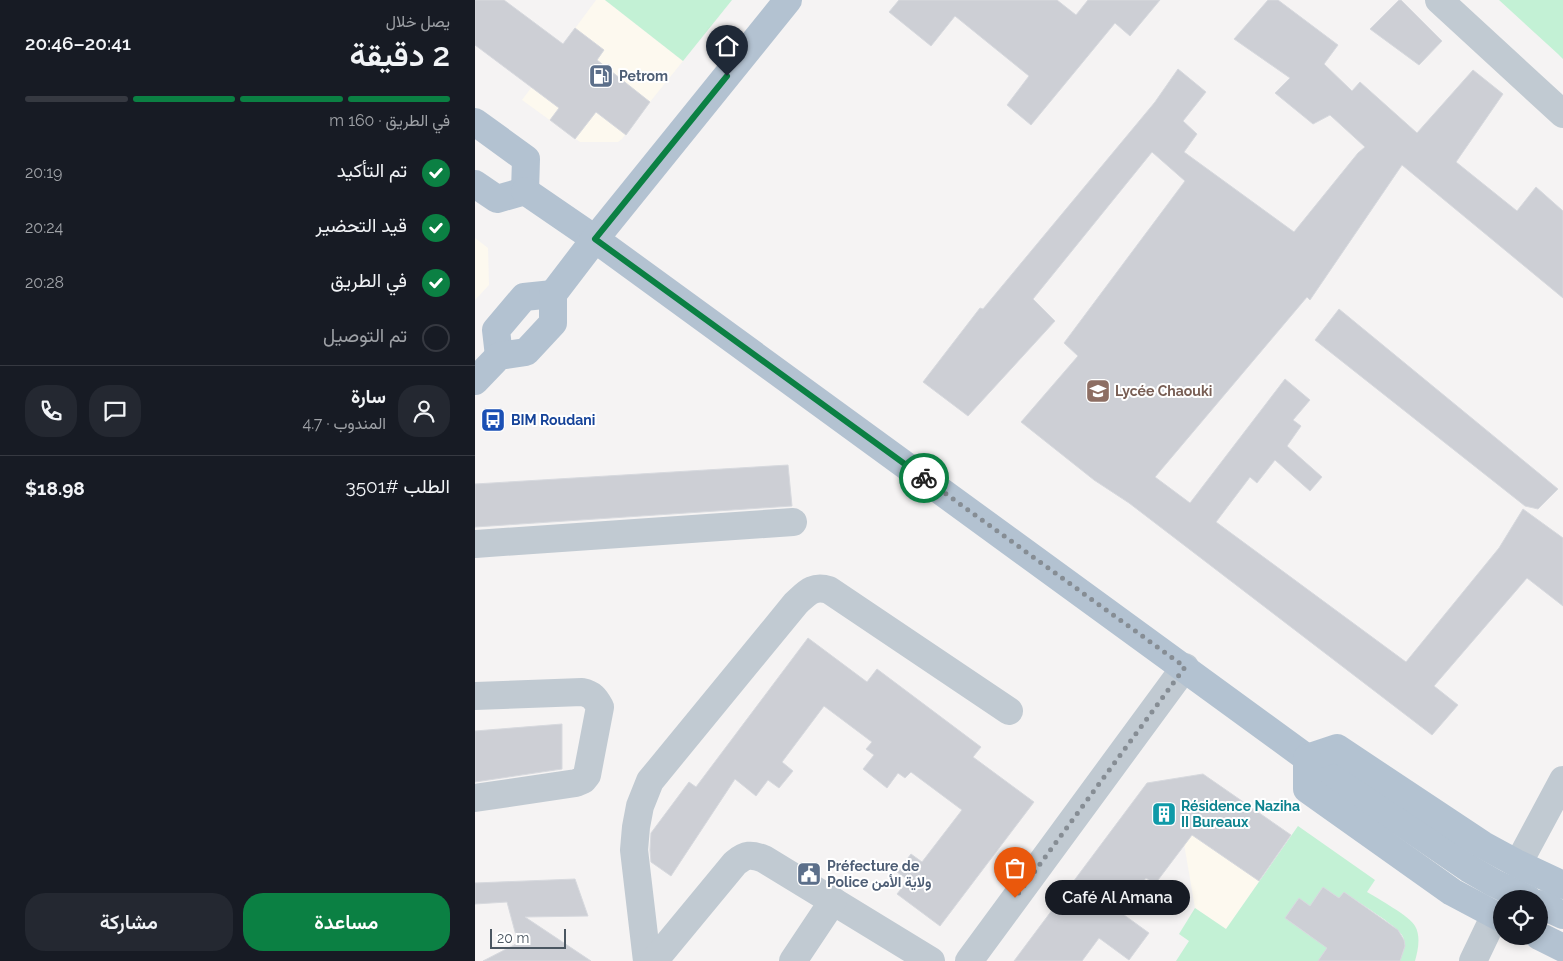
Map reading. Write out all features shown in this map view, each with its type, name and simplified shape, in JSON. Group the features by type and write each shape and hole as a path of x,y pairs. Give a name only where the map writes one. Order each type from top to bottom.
{"main road":[{"path":"475,381 499,356 526,352 553,323 553,294 595,239 788,0"},
{"path":"475,122 526,159 525,191"},
{"path":"475,184 497,199 525,191"},
{"path":"525,191 595,239 1185,667 1307,758 1468,868 1510,890"},
{"path":"499,356 496,330 524,297 553,294"},
{"path":"1307,758 1337,748 1483,845 1563,885"},
{"path":"1307,758 1307,789 1452,892 1493,913"},
{"path":"1548,908 1563,915"},
{"path":"1548,940 1563,948"}],"street":[{"path":"1439,0 1563,114"},
{"path":"475,544 793,522"},
{"path":"647,961 635,850 635,827 650,781 796,603 808,592 821,588 829,590 1009,711"},
{"path":"969,961 1185,667"},
{"path":"475,696 582,692 590,693 600,707 587,775 583,780 576,783 475,798"},
{"path":"1518,864 1563,780"},
{"path":"654,961 735,863 743,856 753,855 764,859 931,961"},
{"path":"793,961 833,902"},
{"path":"1473,961 1493,925"}],"shaded area":[{"path":"596,0 605,0 683,61 618,142 580,142 522,100"},
{"path":"475,238 488,248 489,285 475,300"},
{"path":"1203,774 1291,835 1226,929 1195,908 1173,779"}],"green space":[{"path":"605,0 732,0 683,61"},
{"path":"1499,0 1563,0 1563,59 1558,54"},
{"path":"1298,826 1375,880 1367,892 1412,922 1417,930 1418,939 1415,961 1398,961 1405,945 1402,935 1392,925 1344,892 1339,898 1323,887 1310,906 1299,898 1285,918 1310,936 1340,929 1318,961 1176,961 1189,941 1179,934 1195,908 1226,929"}],"building":[{"path":"475,0 504,0 563,44 575,28 604,50 597,60 650,102 626,135 596,112 575,139 550,120 559,108 475,45"},
{"path":"899,0 1057,0 1076,15 1088,0 1160,0 1130,36 1115,23 1031,125 1007,105 1029,76 955,16 931,46 889,12"},
{"path":"1268,0 1278,0 1338,45 1324,64 1352,91 1360,82 1417,133 1473,70 1503,94 1456,162 1517,211 1536,187 1563,211 1563,298 1402,165 1310,300 1307,297 1155,477 1190,503 1285,379 1310,400 1293,420 1301,426 1287,446 1322,477 1310,491 1275,460 1257,483 1250,477 1216,522 1406,662 1499,548 1523,509 1563,538 1563,606 1527,578 1434,686 1458,705 1432,735 1129,503 1094,480 1021,422 1078,356 1064,343 1185,181 1152,152 1033,299 1055,321 968,416 923,382 980,308 983,309 1155,102 1178,69 1206,92 1183,121 1197,134 1184,152 1294,232 1358,153 1365,147 1330,115 1313,124 1275,93 1290,78 1234,39"},
{"path":"1399,0 1442,41 1419,65 1370,29"},
{"path":"1339,309 1558,489 1538,509 1525,506 1315,340"},
{"path":"788,465 792,506 475,527 475,484"},
{"path":"808,638 867,682 877,669 981,747 973,757 1034,802 940,926 897,894 908,880 897,872 911,854 922,862 962,810 911,772 905,778 898,773 887,788 863,769 874,755 866,749 872,742 824,706 782,762 793,771 779,788 768,780 756,796 735,779 671,876 651,862 651,833 689,782 696,787"},
{"path":"562,724 562,769 475,782 475,731"},
{"path":"1203,774 1291,835 1259,881 1192,835 1155,884 1146,878 1120,912 1149,933 1129,960 1099,938 1082,961 1014,961 1147,783"},
{"path":"575,879 588,916 525,917 591,961 483,961 518,943 507,902 475,904 475,883"},
{"path":"1323,887 1339,898 1344,892 1398,930 1405,946 1400,961 1318,961 1327,948 1285,918 1299,898 1310,906"}],"way so far":[{"path":"924,478 1185,667 1015,898"}],"place":[{"name":"Petrom","path":"601,76"},
{"name":"Lycée Chaouki","path":"1098,391"},
{"name":"BIM Roudani","path":"493,420"},
{"name":"Résidence Naziha II Bureaux","path":"1164,814"},
{"name":"Préfecture de Police ولاية الأمن","path":"809,874"},
{"name":"Café Al Amana","path":"1015,898"}],"route":[{"path":"727,76 595,239 924,478"}]}
